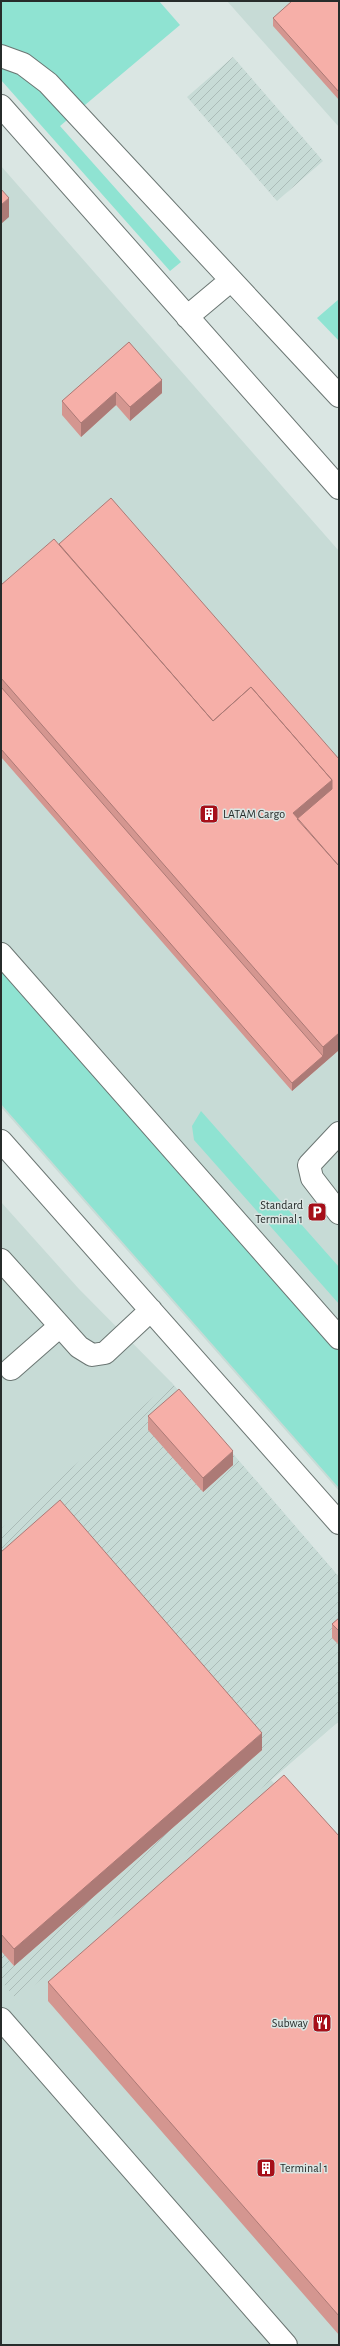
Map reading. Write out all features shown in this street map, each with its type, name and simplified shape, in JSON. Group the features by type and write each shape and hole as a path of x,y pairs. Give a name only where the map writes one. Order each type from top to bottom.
{"street":[{"path":"1,56 23,64 48,83 230,281 339,396"},
{"path":"1,106 339,488"},
{"path":"187,316 230,281"},
{"path":"1,954 339,1338"},
{"path":"339,1133 309,1165 312,1178 339,1213"},
{"path":"1,1141 339,1523"},
{"path":"1,1260 79,1347 92,1356 105,1353 151,1310"},
{"path":"11,1369 60,1326"},
{"path":"1,2019 286,2345"}],"shaded area":[{"path":"227,1 339,1 339,127"},
{"path":"233,57 323,161 277,201 187,97"},
{"path":"1,166 339,551 339,1491 1,1107"},
{"path":"1,1202 79,1289 171,1382 339,1577 339,1721 271,1780 339,1854 339,2345 1,2345"},
{"path":"171,1382 339,1577 339,1721 17,2000 1,1981 1,1529"}],"green space":[{"path":"1,1 159,1 180,25 60,126 181,262 170,271 1,80"},
{"path":"339,299 339,341 317,318"},
{"path":"1,962 339,1350 339,1488 1,1104"},
{"path":"201,1111 339,1267 339,1304 194,1140 192,1126"}],"building":[{"path":"292,1 339,1 339,92 273,18"},
{"path":"1,189 9,198 1,205"},
{"path":"129,342 162,380 130,407 116,392 81,423 62,401"},
{"path":"111,498 339,759 339,866 297,819 332,789 332,780 251,687 213,721 59,544"},
{"name":"LATAM Cargo","path":"54,539 213,721 251,687 332,780 293,813 339,866 339,1033 323,1047 1,678 1,585"},
{"path":"1,687 323,1056 292,1083 1,749"},
{"path":"179,1389 233,1451 203,1478 148,1416"},
{"path":"60,1500 262,1733 14,1949 1,1934 1,1552"},
{"path":"339,1618 339,1631 332,1624"},
{"name":"Terminal 1","path":"284,1775 339,1836 339,2316 48,1982"}],"place":[{"name":"LATAM Cargo","path":"209,814"},
{"name":"Standard Terminal 1","path":"317,1212"},
{"name":"Subway","path":"322,2023"},
{"name":"Terminal 1","path":"266,2168"}]}
